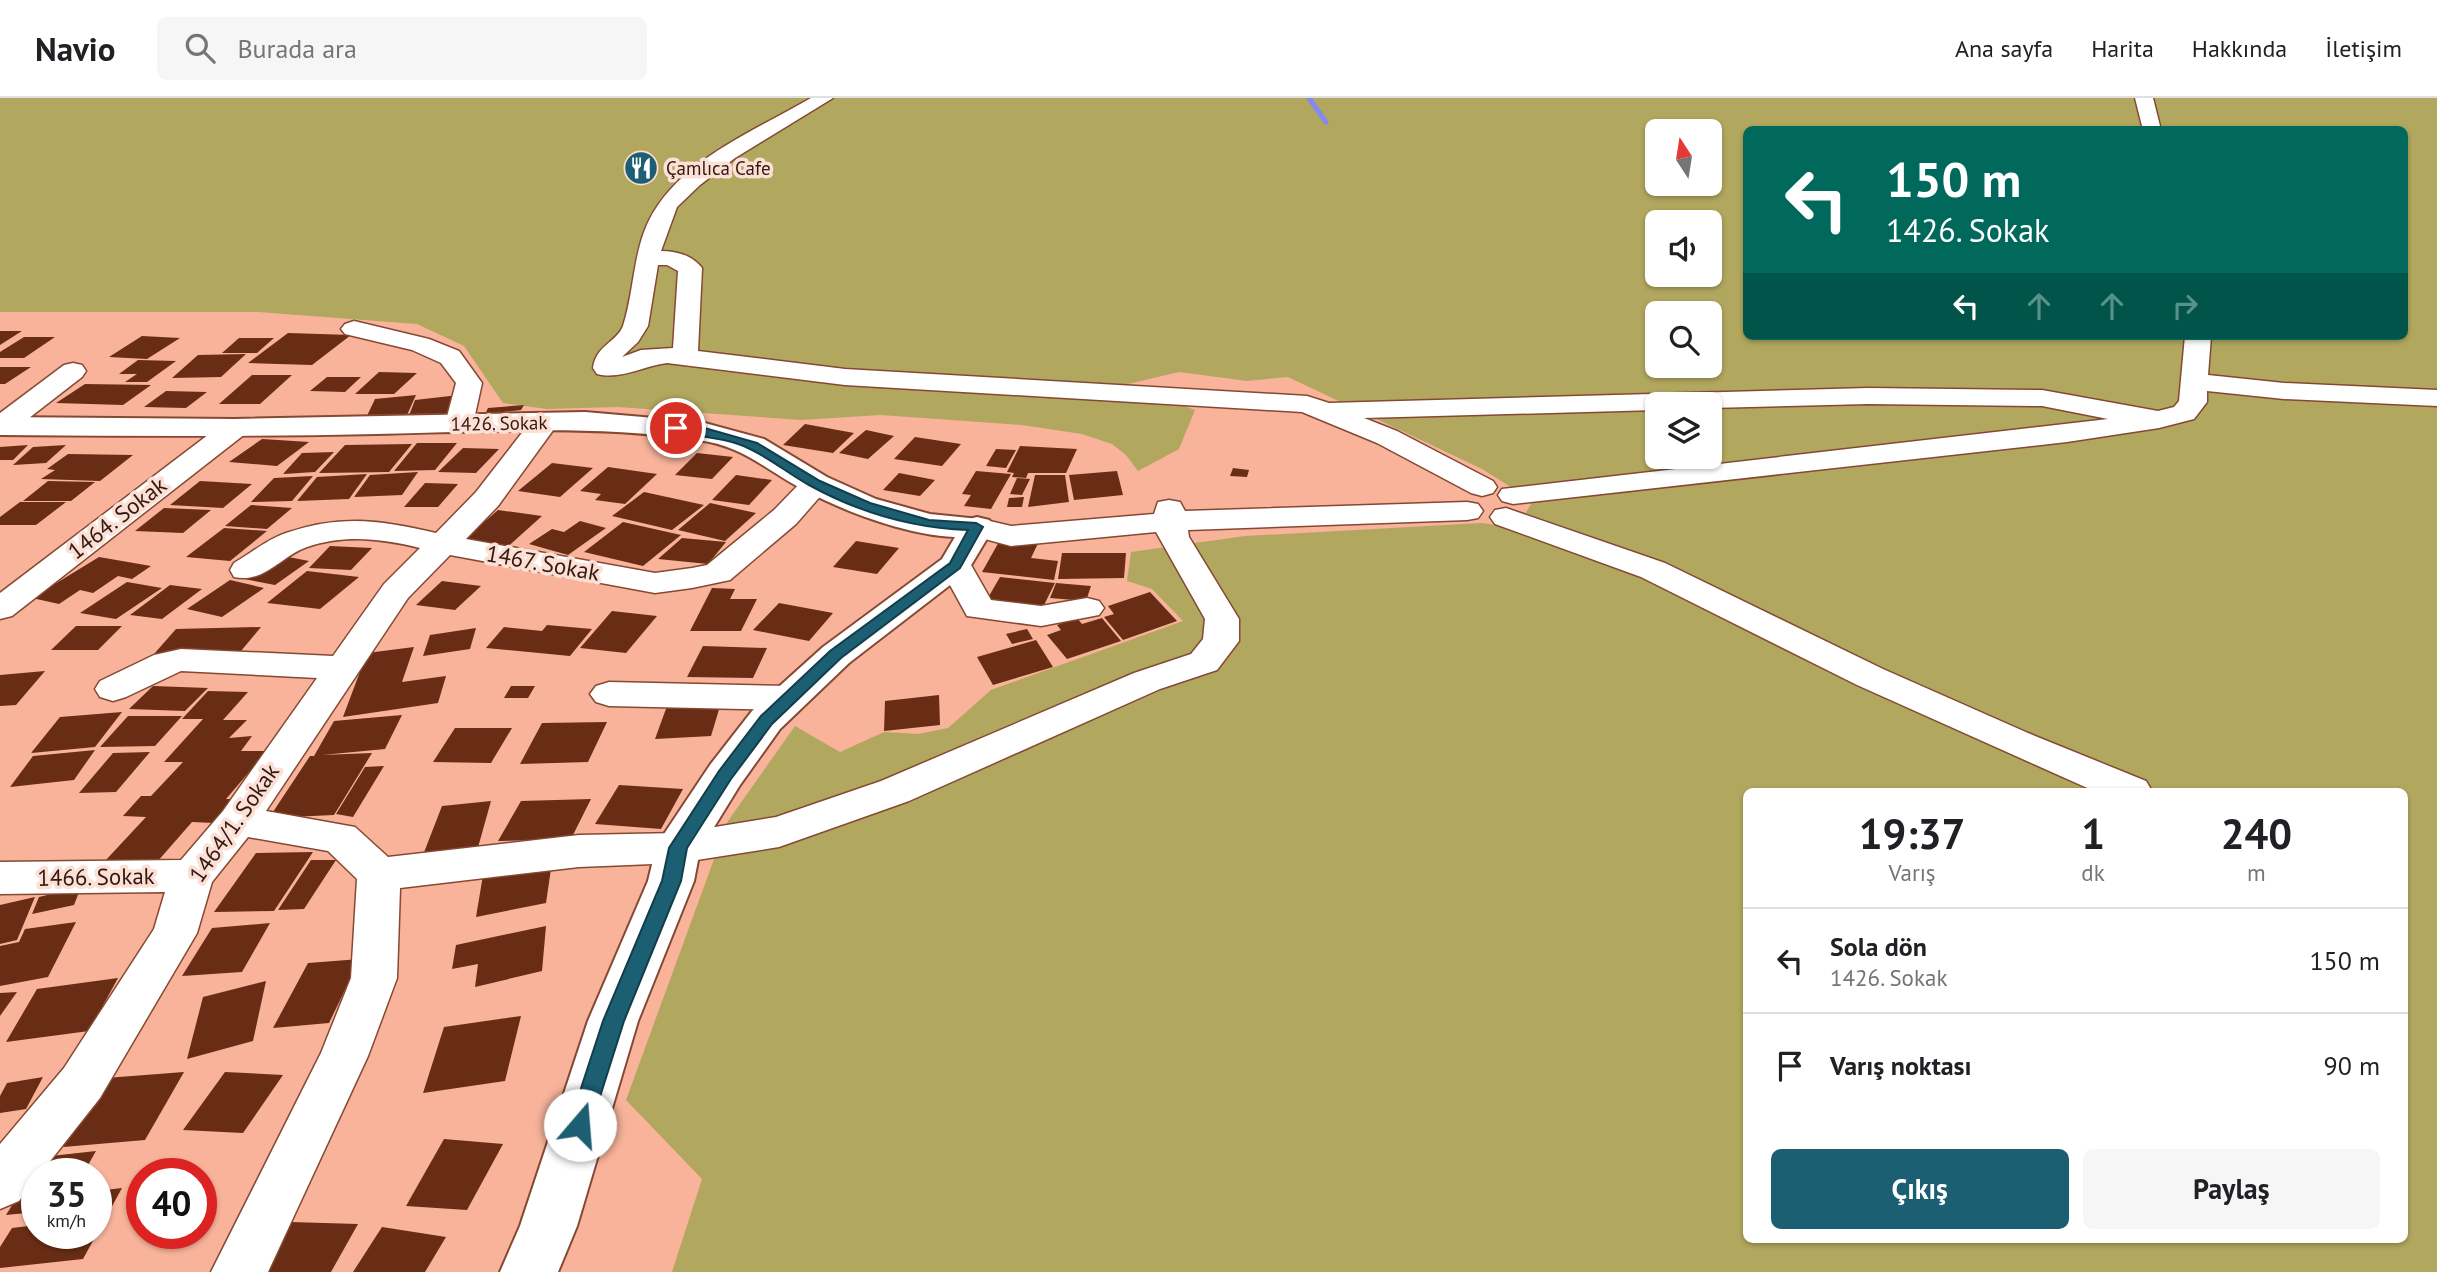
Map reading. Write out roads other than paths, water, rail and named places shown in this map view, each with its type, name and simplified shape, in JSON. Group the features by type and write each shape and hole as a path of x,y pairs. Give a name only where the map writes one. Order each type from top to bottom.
{"main road":[{"name":"1426. Sokak","path":"0,426 234,428 601,421 701,431 753,446 816,484 865,506 928,524 976,527"},
{"path":"529,1272 548,1226 613,1021 671,881 678,848 725,775 766,720 876,622 955,565 976,527"}],"street":[{"path":"824,98 711,166 674,197 656,229 647,258 635,330 614,348 606,360 606,368 621,367 641,358 667,355 845,377 1307,404 1387,437 1470,498 1483,517 1509,506 2159,420 2184,413 2193,402 2198,340"},
{"path":"2144,98 2151,126"},
{"path":"647,258 672,258 690,268 685,358"},
{"path":"354,329 420,344 450,357 469,383 459,424"},
{"path":"0,426 73,372"},
{"path":"2193,381 2267,392 2437,398"},
{"path":"1327,411 1894,396 2042,398 2159,420"},
{"name":"1464/1. Sokak","path":"0,1184 82,1083 175,933 192,876 238,821 396,591 487,499 545,422"},
{"name":"1464. Sokak","path":"0,609 234,428"},
{"name":"1467. Sokak","path":"246,570 295,540 353,528 389,531 443,544 655,583 692,579 718,573 785,517 816,484"},
{"path":"976,527 1011,536 1170,515 1470,498"},
{"path":"1509,506 1653,570 1870,677 2125,788"},
{"path":"238,821 340,838 379,874 579,851 678,848 779,832 834,814 895,792 1147,681 1204,662 1222,641 1222,619 1173,537 1170,515"},
{"path":"955,565 979,609 1041,616 1087,608"},
{"path":"113,689 167,663 181,660 341,668"},
{"path":"610,694 790,698"},
{"path":"239,1272 344,1056 374,978 379,874"},
{"name":"1466. Sokak","path":"0,878 192,876"}],"waterway":[{"path":"1309,98 1326,122"}],"place":[{"name":"Çamlıca Cafe","path":"641,168"}]}
